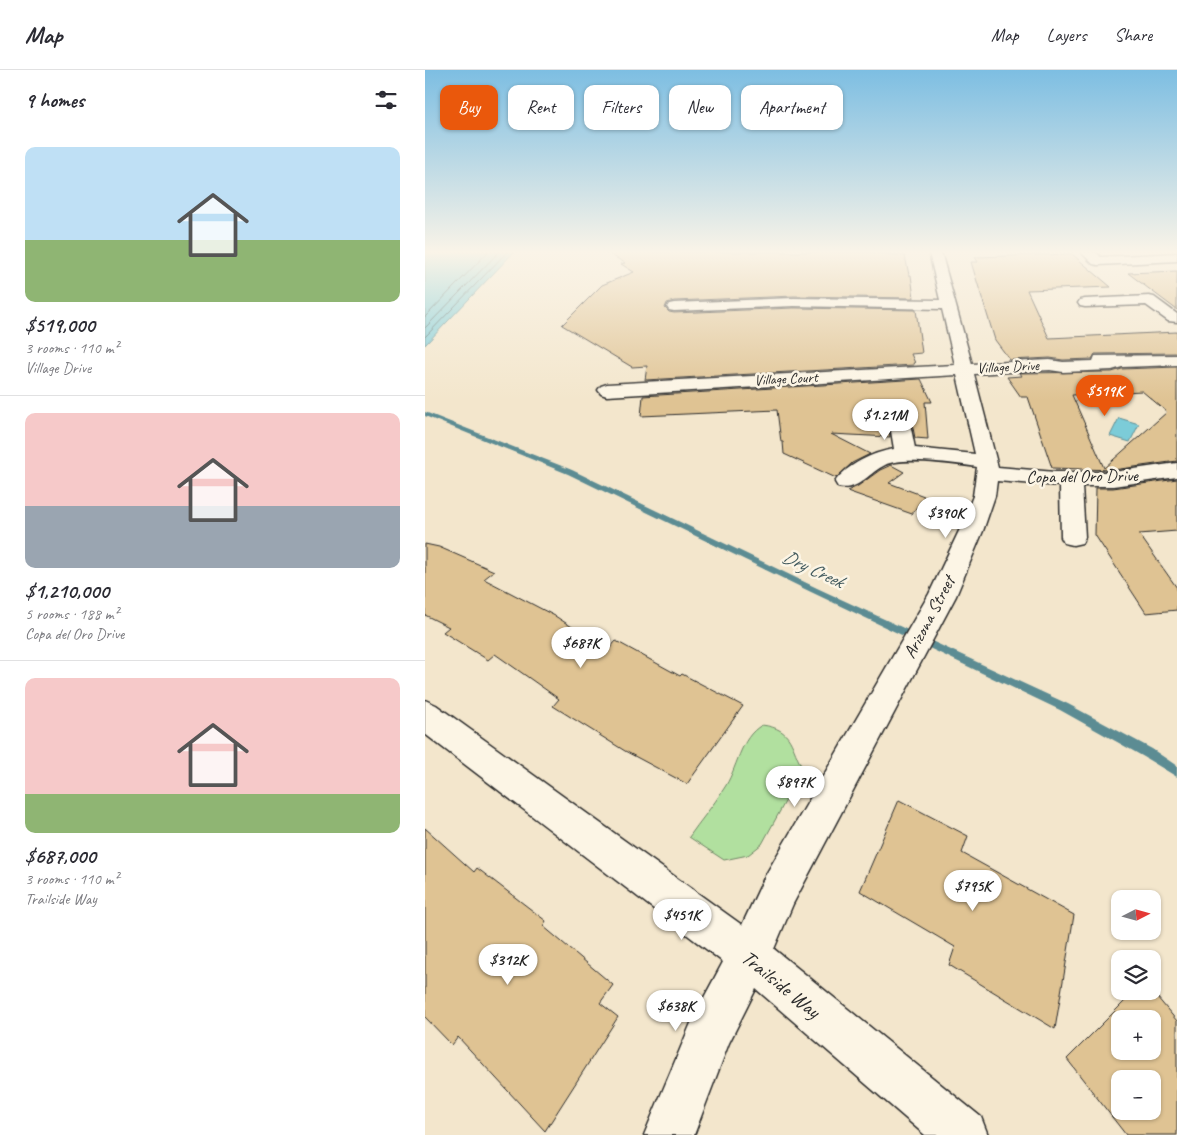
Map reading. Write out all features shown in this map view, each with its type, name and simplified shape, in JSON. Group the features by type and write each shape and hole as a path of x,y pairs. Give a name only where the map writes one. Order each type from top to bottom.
{"street":[{"path":"673,307 794,302 949,305"},
{"name":"Arizona Street","path":"669,1135 710,1032 750,956 779,890 941,596 971,531 984,496 987,468 948,302"},
{"path":"1085,302 1095,302"},
{"path":"1151,302 1175,318"},
{"path":"1154,318 1175,318"},
{"name":"Village Drive","path":"965,369 1050,365 1063,368 1112,365 1120,362 1177,360"},
{"name":"Village Court","path":"607,390 965,369"},
{"path":"899,419 906,456"},
{"name":"Copa del Oro Drive","path":"846,482 882,458 906,456 955,456 987,468 1071,478 1113,479 1177,470"},
{"path":"1071,478 1073,537"},
{"name":"Trailside Way","path":"425,715 750,956 963,1135"}],"green space":[{"path":"762,725 780,730 786,735 803,769 762,844 748,855 724,860 689,837 728,782 748,738"}],"water":[{"path":"425,302 466,302 425,345"},
{"path":"1119,418 1139,424 1130,442 1110,436"}],"building":[{"path":"585,302 672,302 667,303 665,308 669,312 674,313 794,308 916,310 922,353 911,354 914,365 645,380 647,366 632,367 562,325"},
{"path":"983,302 1032,302 1049,338 1177,332 1177,353 1095,354 1092,359 1063,360 1050,358 1010,360 995,340"},
{"path":"1166,302 1177,302 1177,310"},
{"path":"1177,367 1177,461 1113,470 1052,468 1028,397 1021,397 1007,377 1022,376 1020,373 1112,372 1122,369","holes":["1142,391 1167,412 1104,468 1072,395"]},
{"path":"921,379 932,402 925,402 928,439 915,438 911,418 907,413 900,411 891,413 887,418 890,437 831,434 870,454 852,463 836,478 784,454 777,410 641,416 643,396"},
{"path":"891,465 904,472 889,483 924,496 912,514 847,491"},
{"path":"1177,479 1177,531 1139,534 1177,588 1177,610 1146,613 1095,535 1096,488 1113,488"},
{"path":"425,544 439,547 494,571 484,579 555,616 608,650 616,641 680,676 682,674 743,706 687,784 625,751 553,706 559,699 495,654 488,660 443,632 449,627 425,615"},
{"path":"899,800 968,836 962,853 1074,915 1055,1029 949,965 955,947 860,891"},
{"path":"425,828 474,872 477,868 546,921 543,926 613,985 600,1003 618,1017 545,1131 458,1037 452,1045 425,1017"},
{"path":"1126,1000 1160,1000 1177,1021 1177,1135 1126,1135 1114,1120 1161,1120 1161,1070 1111,1070 1111,1116 1067,1059 1111,1015 1111,1060 1161,1060 1161,1010 1116,1010"}],"waterway":[{"name":"Dry Creek","path":"425,414 570,472 814,590 1064,707 1148,753 1177,772"}]}
